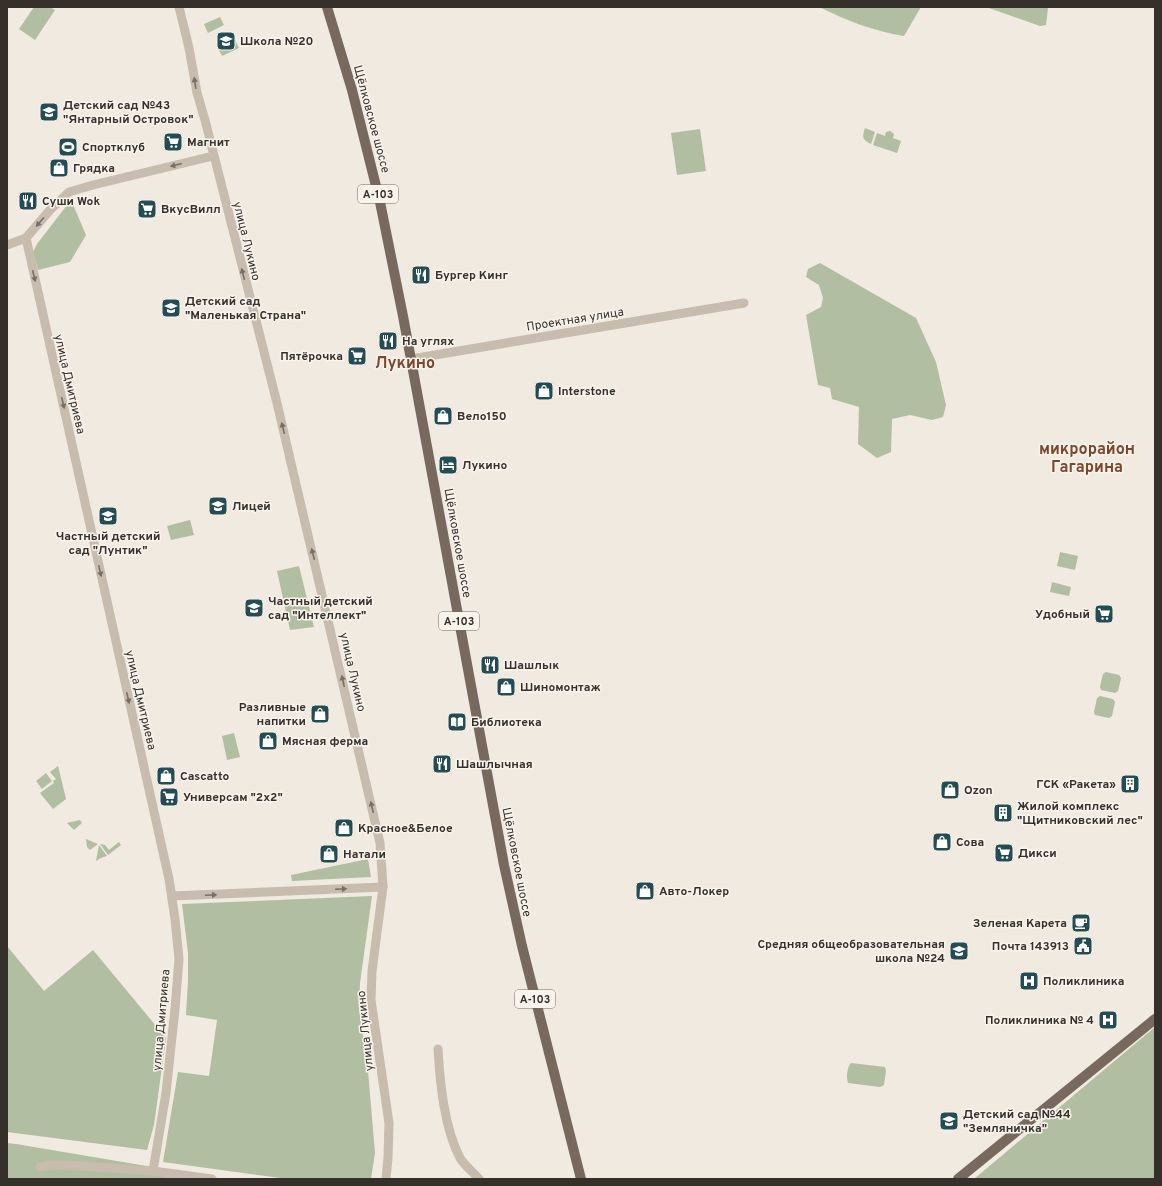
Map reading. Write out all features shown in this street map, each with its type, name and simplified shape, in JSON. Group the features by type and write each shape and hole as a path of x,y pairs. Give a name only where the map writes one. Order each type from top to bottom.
{"main road":[{"name":"Щёлковское шоссе","path":"327,7 352,90 374,179 411,359 504,865 522,946 581,1179"},
{"path":"958,1179 1155,1019"}],"street":[{"name":"улица Лукино","path":"179,7 189,48 197,93 277,402 382,855 383,887 373,965 371,1000 389,1123 386,1179"},
{"path":"7,245 26,238 50,210 70,192 213,156"},
{"name":"улица Дмитриева","path":"26,238 172,896 179,959 166,1093 153,1171"},
{"name":"Проектная улица","path":"411,359 744,304"},
{"path":"172,896 383,887"},
{"path":"438,1049 443,1098 450,1131 460,1159 479,1179"},
{"path":"40,1167 65,1165 153,1171 212,1179"}],"green space":[{"path":"34,7 50,7 55,10 35,40 19,29"},
{"path":"819,7 921,7 904,36 861,25"},
{"path":"986,7 1046,7 1048,8 1046,25 1040,26"},
{"path":"220,17 224,25 208,33 204,24"},
{"path":"235,40 239,48 222,56 218,48"},
{"path":"865,128 875,132 871,144 864,140 863,134"},
{"path":"700,129 706,171 677,175 671,133"},
{"path":"890,131 894,134 893,138 901,141 897,153 873,145 877,133 885,136 886,132"},
{"path":"71,200 86,235 70,262 38,270 33,252 37,244"},
{"path":"820,263 916,318 936,362 946,405 943,417 932,420 910,415 892,419 891,452 877,458 858,444 859,407 832,399 830,388 818,385 806,315 821,307 823,298 819,285 806,277 808,269"},
{"path":"190,520 194,535 171,540 167,526"},
{"path":"1060,552 1078,556 1075,570 1057,566"},
{"path":"299,566 314,627 290,630 277,571"},
{"path":"1052,582 1071,587 1069,596 1050,592"},
{"path":"1106,672 1119,675 1121,678 1118,691 1115,693 1101,690 1100,687 1103,674"},
{"path":"1100,696 1113,699 1115,702 1112,716 1109,718 1095,715 1094,712 1097,698"},
{"path":"234,733 240,757 227,760 222,736"},
{"path":"58,766 66,799 53,809 40,793 54,783 53,781 56,779 50,772"},
{"path":"46,773 52,781 42,789 36,781"},
{"path":"80,820 82,823 74,830 67,823"},
{"path":"86,839 98,844 90,850 87,847"},
{"path":"119,842 121,845 108,855 100,844 105,845 109,850"},
{"path":"99,845 107,856 96,861"},
{"path":"368,859 371,877 292,881 291,875"},
{"path":"372,896 360,983 359,1008 368,1071 375,1153 371,1179 288,1179 163,1162 178,1072 209,1076 217,1020 186,1015 188,953 182,904"},
{"path":"7,946 44,991 93,950 166,1038 154,1125 147,1150 7,1132"},
{"path":"1155,1027 1155,1179 974,1179"},
{"path":"851,1063 885,1067 886,1071 884,1085 880,1087 848,1083 847,1073"},
{"path":"7,1143 16,1144 224,1179 7,1179"}],"place":[{"name":"Школа №20","path":"226,41"},
{"name":"Детский сад №43 \"Янтарный Островок\"","path":"49,112"},
{"name":"Магнит","path":"173,142"},
{"name":"Спортклуб","path":"68,147"},
{"name":"Грядка","path":"59,168"},
{"name":"Суши Wok","path":"28,201"},
{"name":"ВкусВилл","path":"147,209"},
{"name":"Бургер Кинг","path":"421,275"},
{"name":"Детский сад \"Маленькая Страна\"","path":"171,308"},
{"name":"На углях","path":"388,341"},
{"name":"Пятёрочка","path":"357,356"},
{"name":"Interstone","path":"544,391"},
{"name":"Вело150","path":"443,416"},
{"name":"Лукино","path":"448,465"},
{"name":"Лицей","path":"218,506"},
{"name":"Частный детский сад \"Лунтик\"","path":"108,516"},
{"name":"Частный детский сад \"Интеллект\"","path":"254,608"},
{"name":"Удобный","path":"1104,614"},
{"name":"Шашлык","path":"490,665"},
{"name":"Шиномонтаж","path":"506,687"},
{"name":"Разливные напитки","path":"320,714"},
{"name":"Библиотека","path":"457,722"},
{"name":"Мясная ферма","path":"268,741"},
{"name":"Шашлычная","path":"442,764"},
{"name":"Cascatto","path":"166,776"},
{"name":"ГСК «Ракета»","path":"1130,784"},
{"name":"Ozon","path":"950,790"},
{"name":"Универсам \"2x2\"","path":"169,797"},
{"name":"Жилой комплекс \"Щитниковский лес\"","path":"1003,813"},
{"name":"Красное&Белое","path":"344,828"},
{"name":"Сова","path":"942,842"},
{"name":"Дикси","path":"1004,853"},
{"name":"Натали","path":"329,854"},
{"name":"Авто-Локер","path":"645,891"},
{"name":"Зеленая Карета","path":"1081,923"},
{"name":"Почта 143913","path":"1083,946"},
{"name":"Средняя общеобразовательная школа №24","path":"959,951"},
{"name":"Поликлиника","path":"1029,981"},
{"name":"Поликлиника № 4","path":"1108,1020"},
{"name":"Детский сад №44 \"Земляничка\"","path":"949,1121"}],"district":[{"name":"Лукино","path":"405,362"},
{"name":"микрорайон Гагарина","path":"1087,457"}]}
